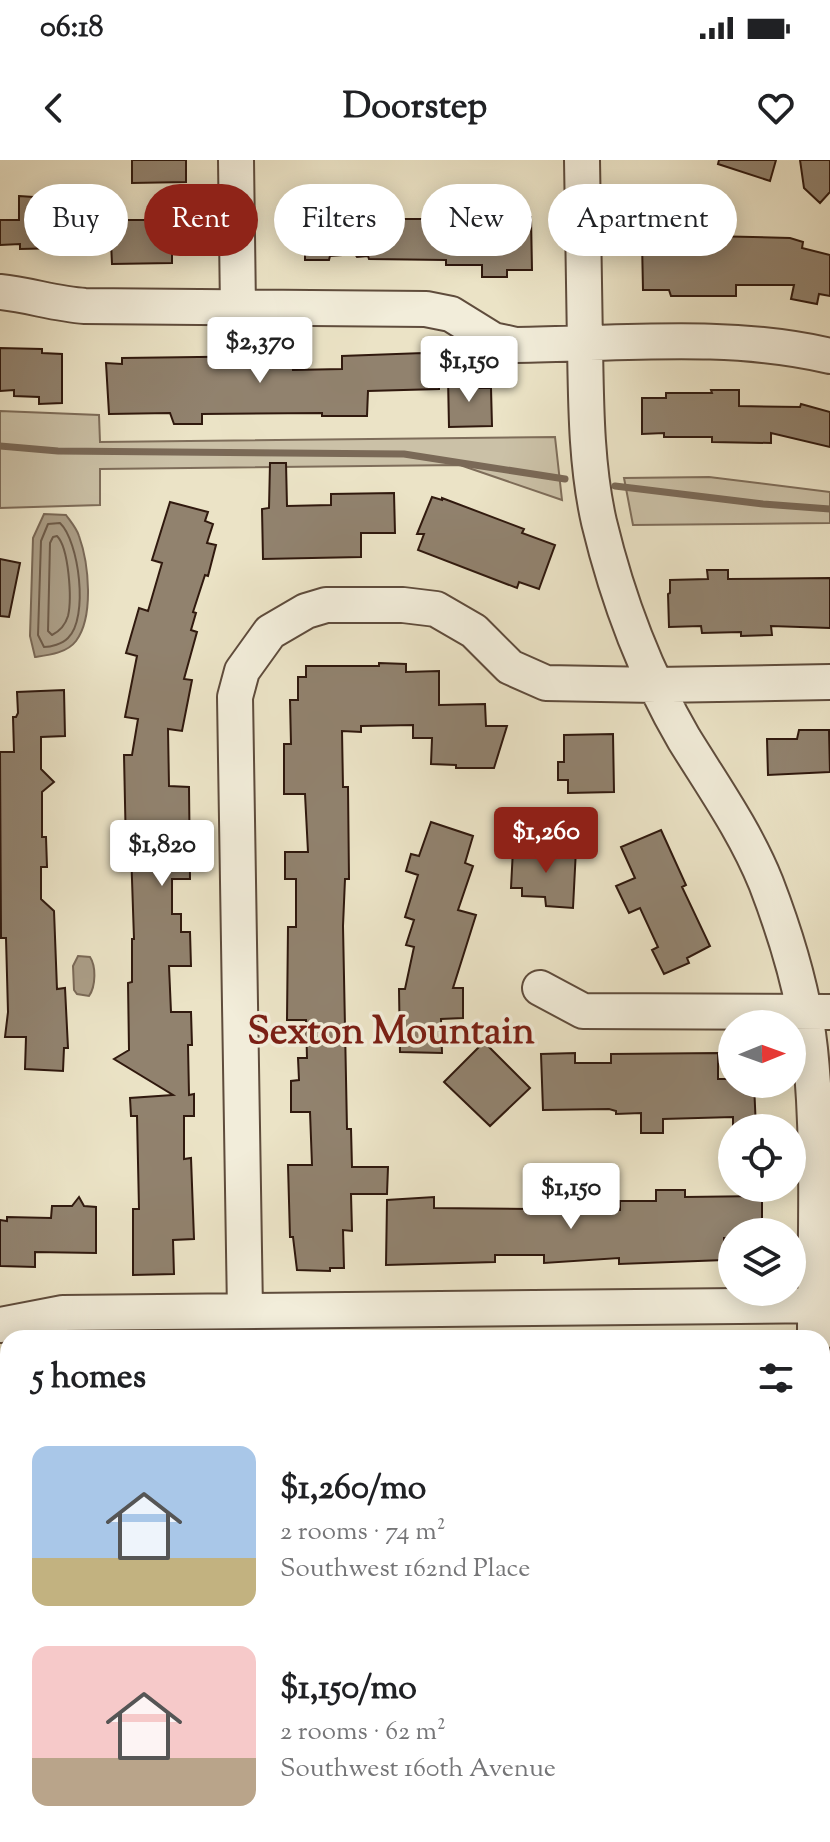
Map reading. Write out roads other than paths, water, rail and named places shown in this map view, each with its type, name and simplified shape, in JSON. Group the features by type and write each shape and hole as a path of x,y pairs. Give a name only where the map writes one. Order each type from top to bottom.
{"street":[{"path":"236,160 238,309"},
{"path":"0,1325 63,1313 245,1311 820,1316 810,1046 816,1012 765,881 732,815 683,737 656,685 630,625 598,519 589,444 582,160"},
{"path":"0,292 55,304 238,309 426,309 451,314 493,340 516,345 745,342 830,356"},
{"path":"245,1311 235,697 242,671 270,632 306,611 326,605 403,605 436,609 474,631 510,667 546,683 830,682"},
{"path":"540,988 583,1011 816,1012"}],"water":[{"path":"44,514 66,515 77,531 88,590 82,631 76,641 57,653 35,657 30,636 33,538"},
{"path":"78,956 90,957 93,965 94,982 89,996 77,994 74,990 73,966"}],"waterway":[{"path":"0,446 58,451 404,454 565,479"},
{"path":"615,486 830,509"}],"district":[{"name":"Sexton Mountain","path":"391,1030"}]}
